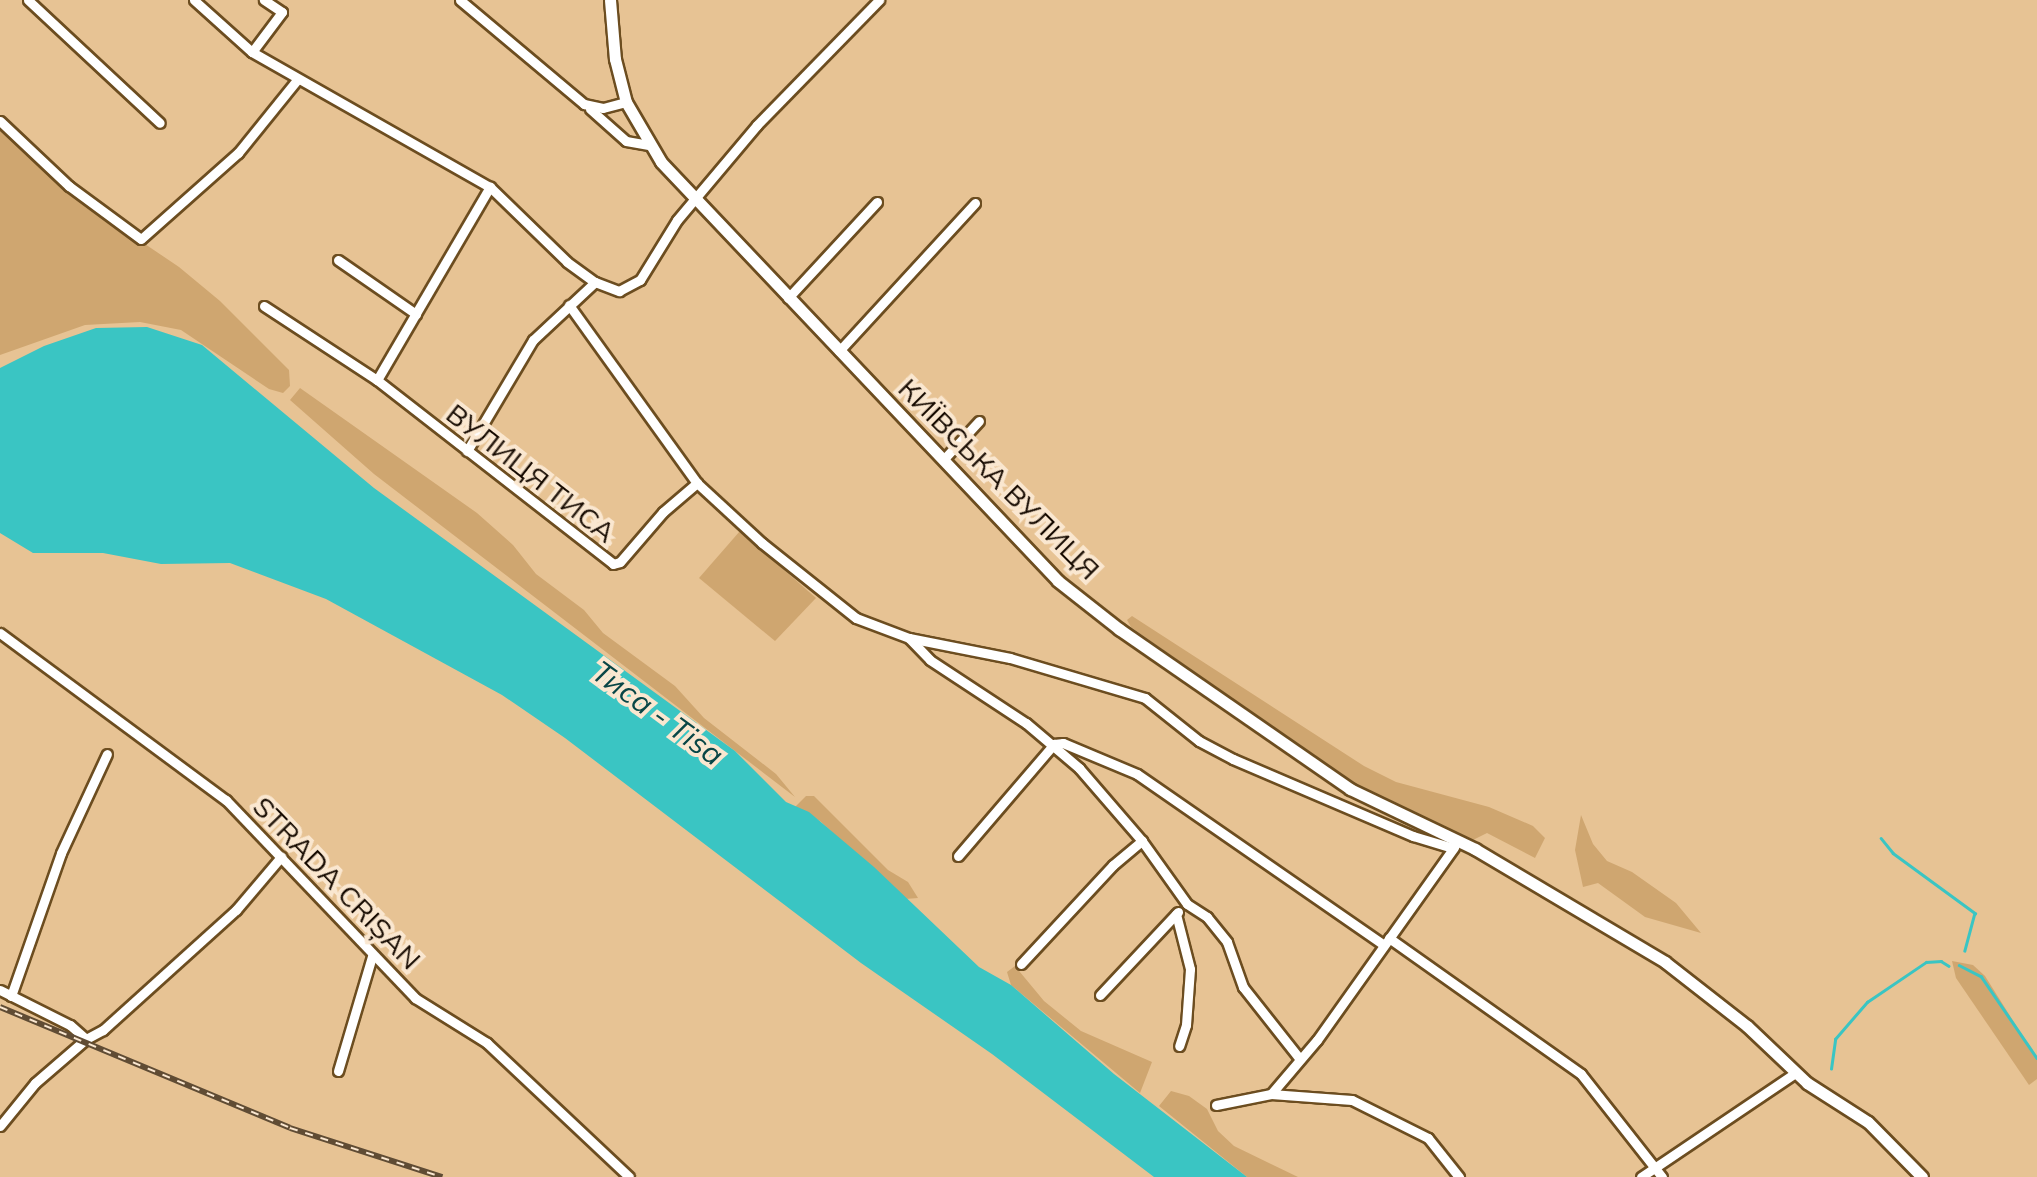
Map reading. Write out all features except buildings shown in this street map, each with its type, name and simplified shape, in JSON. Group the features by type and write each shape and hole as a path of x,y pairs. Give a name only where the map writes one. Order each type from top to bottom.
{"main road":[{"name":"КИЇВСЬКА ВУЛИЦЯ","path":"610,0 615,59 626,102 649,144 694,200 1058,581 1118,629 1350,789 1665,962 1747,1026 1795,1073 1868,1122 1922,1177"}],"street":[{"path":"28,0 160,124"},
{"path":"194,0 252,52 490,187 567,262 595,282 619,291 640,280 694,200 794,83 878,0"},
{"path":"252,52 282,12 264,0"},
{"path":"460,0 626,141 649,144"},
{"path":"0,121 69,186 141,239 238,153 297,80"},
{"path":"584,104 603,108 626,102"},
{"path":"377,380 490,187"},
{"path":"788,298 877,202"},
{"path":"839,351 975,203"},
{"path":"338,260 416,314"},
{"path":"467,450 533,340 595,282"},
{"path":"570,305 697,483 841,608 909,638 1010,658 1145,698 1199,741 1233,759 1413,836 1456,844 1317,1040 1270,1094"},
{"name":"ВУЛИЦЯ ТИСА","path":"264,306 377,380 613,564 620,562 663,512 697,483"},
{"path":"942,460 979,421"},
{"name":"STRADA CRIȘAN","path":"1,637 226,800 372,956 426,1006 487,1043 629,1177"},
{"path":"909,638 930,660 1054,744 1142,840 1187,904 1208,917 1226,942 1243,987 1299,1058"},
{"path":"958,856 1054,744 1063,743 1137,774 1581,1074 1662,1177"},
{"path":"10,996 61,853 107,754"},
{"path":"1021,964 1142,840"},
{"path":"0,1126 34,1083 86,1038 103,1030 236,910 281,858"},
{"path":"1100,996 1187,904"},
{"path":"1176,914 1190,969 1186,1025 1179,1046"},
{"path":"338,1071 372,956"},
{"path":"0,990 70,1025 86,1038"},
{"path":"1640,1177 1652,1165 1795,1073"},
{"path":"1216,1105 1270,1094 1352,1100 1428,1138 1458,1177"}],"shaded area":[{"path":"0,129 65,190 179,267 220,301 289,370 290,386 283,393 269,389 181,330 140,322 85,325 0,355"},
{"path":"300,388 477,513 513,545 536,574 584,610 603,633 675,686 704,718 776,774 795,797 374,474 290,400"},
{"path":"740,531 816,598 775,641 699,578"},
{"path":"1132,616 1364,766 1396,782 1489,807 1533,826 1545,838 1535,858 1487,833 1473,840 1343,778 1131,627 1127,620"},
{"path":"806,796 814,796 888,870 908,882 918,898 905,899 820,821 795,807"},
{"path":"1581,815 1593,844 1607,861 1632,872 1676,903 1701,933 1645,917 1598,883 1583,887 1575,850"},
{"path":"1952,961 1973,965 1985,976 2037,1059 2037,1079 2029,1085 1956,978"},
{"path":"1015,966 1044,1001 1081,1031 1152,1062 1140,1093 1011,985 1007,972"},
{"path":"1171,1091 1189,1096 1207,1109 1218,1131 1234,1146 1298,1177 1247,1177 1159,1106"}],"water":[{"name":"Тиса - Tisa","path":"147,327 202,345 374,488 735,751 786,802 809,812 874,867 979,967 1011,985 1114,1074 1247,1177 1154,1177 992,1054 861,963 565,738 502,695 326,599 230,563 161,564 103,553 33,553 0,533 0,368 44,346 96,328"}],"waterway":[{"path":"1881,838 1893,853 1975,913 1965,951"},
{"path":"1831,1069 1835,1039 1867,1002 1926,962 1941,961 1949,966"},
{"path":"1959,965 1981,976 2037,1058"}],"railway":[{"path":"0,1007 290,1128 442,1177"}]}
